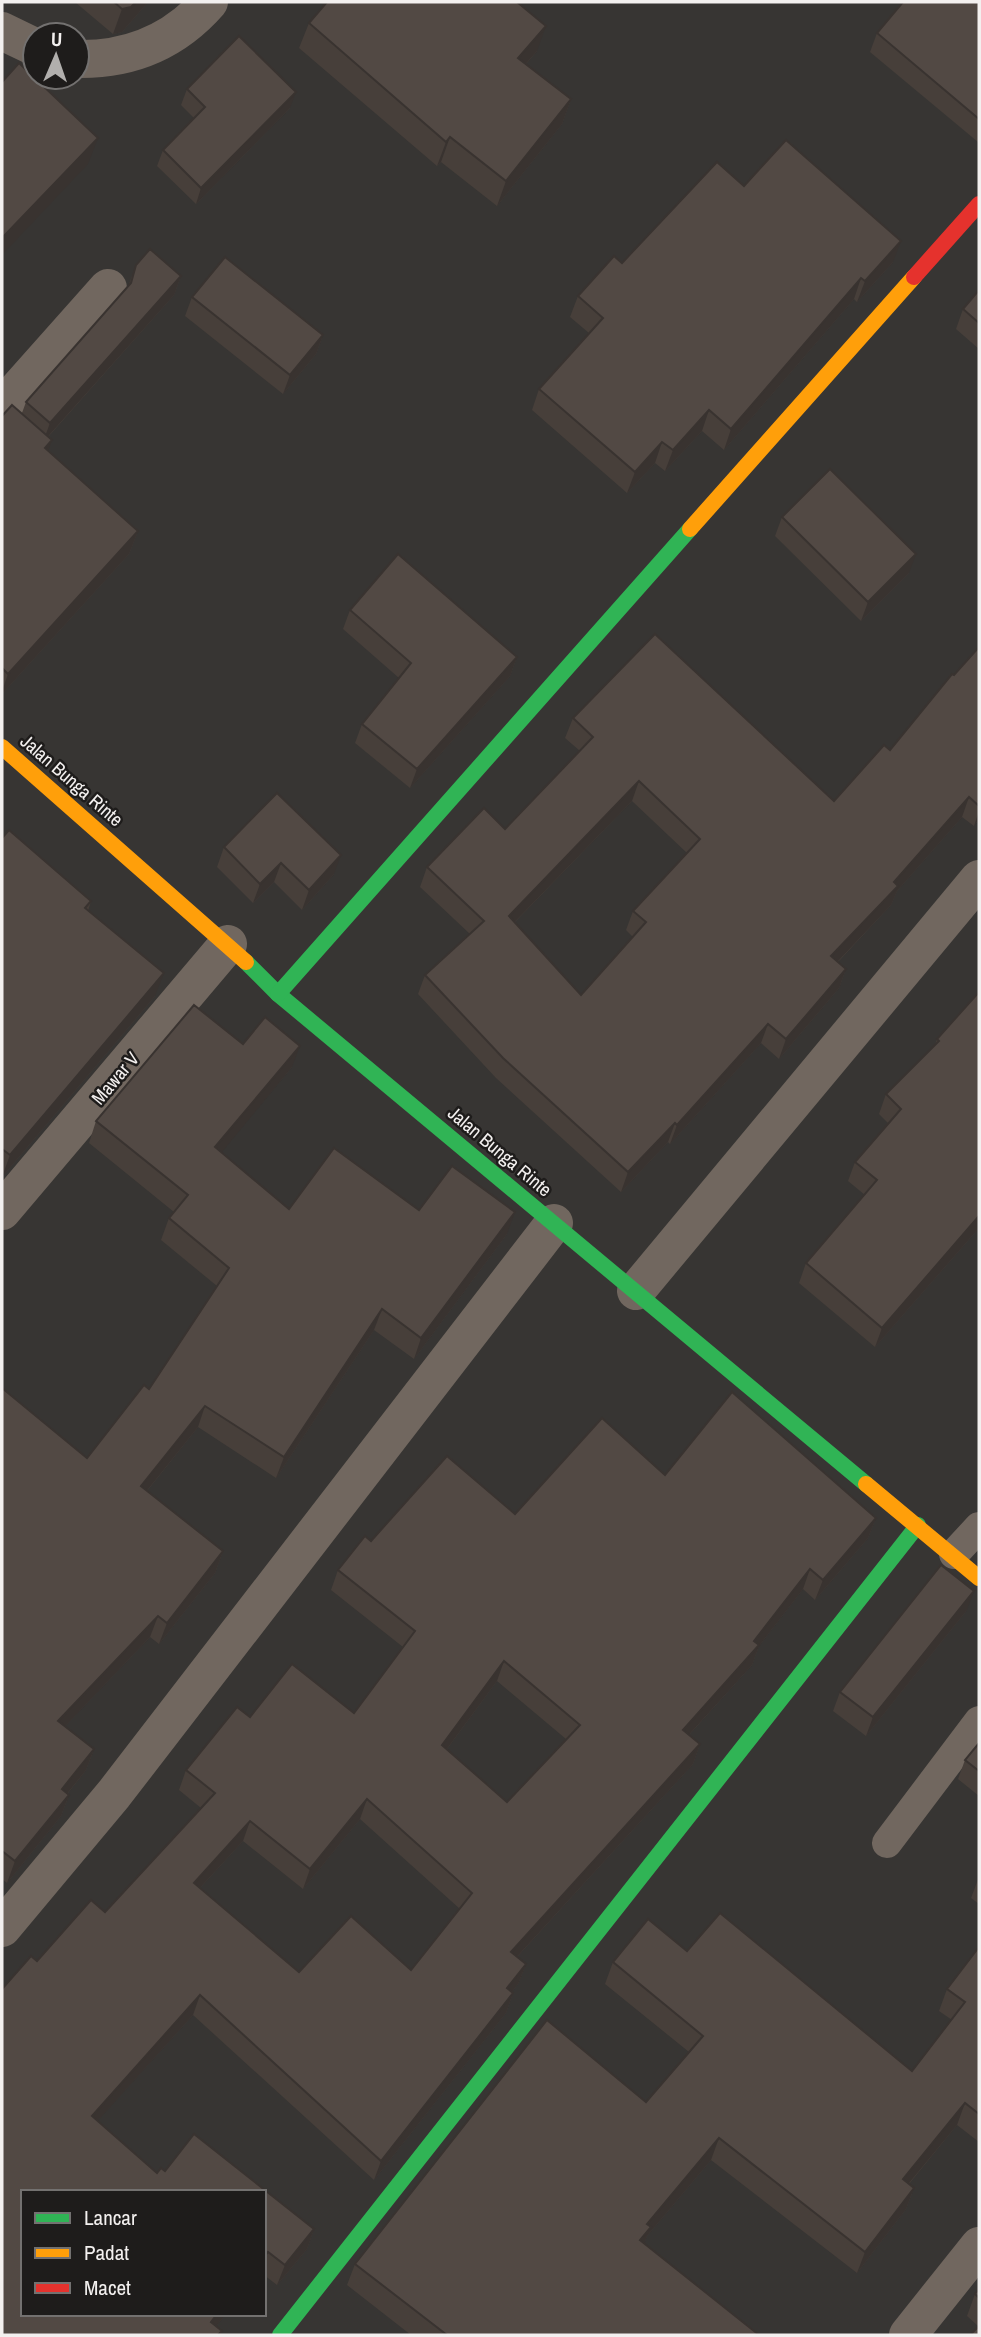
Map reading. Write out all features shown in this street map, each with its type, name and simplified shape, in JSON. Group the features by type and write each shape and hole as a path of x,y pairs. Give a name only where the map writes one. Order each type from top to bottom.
{"street":[{"path":"91,59 150,48 200,12 209,2"},
{"path":"2,32 21,41"},
{"path":"278,994 979,204"},
{"path":"2,407 108,288"},
{"name":"Jalan Bunga Rinte","path":"2,747 228,944 278,994 954,1554 979,1578"},
{"path":"636,1291 979,879"},
{"name":"Mawar V","path":"2,1211 228,944"},
{"path":"2,1928 122,1783 554,1223"},
{"path":"280,2335 918,1525"},
{"path":"908,2335 979,2246"}],"lane":[{"path":"954,1554 979,1527"},
{"path":"887,1843 979,1721"}],"building":[{"path":"114,2 136,2 131,7 122,9"},
{"path":"327,2 517,2 546,26 518,58 571,99 506,181 450,137 446,142 309,23"},
{"path":"903,2 979,2 979,119 877,33"},
{"path":"239,36 296,92 201,188 163,150 205,107 187,89"},
{"path":"19,63 21,91 48,91 98,138 2,238 2,82"},
{"path":"786,140 901,241 865,281 861,278 731,429 709,410 673,450 662,442 635,472 539,389 603,318 578,296 614,256 622,263 717,162 744,186"},
{"path":"150,249 181,276 50,423 26,402 131,283 136,265"},
{"path":"225,257 323,335 290,375 192,297"},
{"path":"979,290 979,323 963,309"},
{"path":"12,405 52,440 45,448 138,531 8,674 2,668 2,416"},
{"path":"830,469 916,554 868,602 782,517"},
{"path":"398,554 517,657 417,769 362,724 411,663 350,610"},
{"path":"655,634 834,801 884,745 890,750 952,674 954,675 979,647 979,806 969,797 894,882 898,886 831,956 846,969 786,1039 768,1024 677,1125 675,1123 628,1172 503,1058 425,975 484,921 427,867 484,808 505,829 593,737 573,718","holes":["639,781 700,839 633,911 646,922 581,995 509,916"]},
{"path":"277,793 341,855 309,890 281,863 260,884 224,847"},
{"path":"9,830 91,901 85,908 164,973 10,1155 2,1149 2,838"},
{"path":"979,992 979,1216 882,1328 806,1263 877,1180 855,1162 901,1109 886,1094 939,1041 937,1039"},
{"path":"194,1005 243,1044 265,1017 300,1046 215,1147 289,1209 334,1148 419,1210 452,1166 515,1212 421,1338 382,1309 284,1457 205,1406 141,1486 223,1551 167,1623 158,1616 58,1721 94,1749 62,1789 69,1795 15,1861 2,1851 2,1388 87,1458 144,1385 149,1389 229,1268 169,1218 188,1195 96,1121"},
{"path":"732,1392 876,1518 823,1580 810,1569 754,1641 759,1645 683,1730 700,1744 511,1952 526,1964 507,1988 513,1993 381,2161 200,1995 92,2116 157,2173 161,2168 165,2171 194,2134 265,2190 21,2190 21,2316 216,2316 211,2322 222,2331 218,2335 2,2335 2,1989 31,1956 37,1961 91,1900 105,1912 215,1793 186,1770 237,1707 250,1717 292,1664 354,1713 415,1631 338,1570 365,1536 371,1541 447,1456 515,1514 602,1418 665,1475","holes":["504,1661 580,1725 507,1802 442,1745","367,1799 472,1893 411,1970 351,1916 299,1972 194,1883 250,1821 310,1869"]},
{"path":"941,1565 974,1591 873,1717 840,1692"},
{"path":"979,1743 979,1771 965,1760"},
{"path":"720,1913 912,2071 965,2002 947,1989 979,1947 979,2114 965,2103 903,2179 914,2188 865,2252 719,2138 647,2224 651,2227 640,2240 759,2335 447,2335 355,2264 547,2020 646,2102 703,2036 613,1962 648,1919 687,1951"},
{"path":"266,2191 314,2229 285,2265 268,2252 266,2254"},
{"path":"979,2326 979,2335 970,2335"}],"traffic: fast":[{"path":"278,994 690,529"},
{"path":"246,962 278,994 866,1484"},
{"path":"280,2335 918,1525"}],"traffic: slow":[{"path":"690,529 914,277"},
{"path":"2,747 246,962"},
{"path":"866,1484 979,1578"}],"traffic: jam":[{"path":"914,277 979,204"}]}
